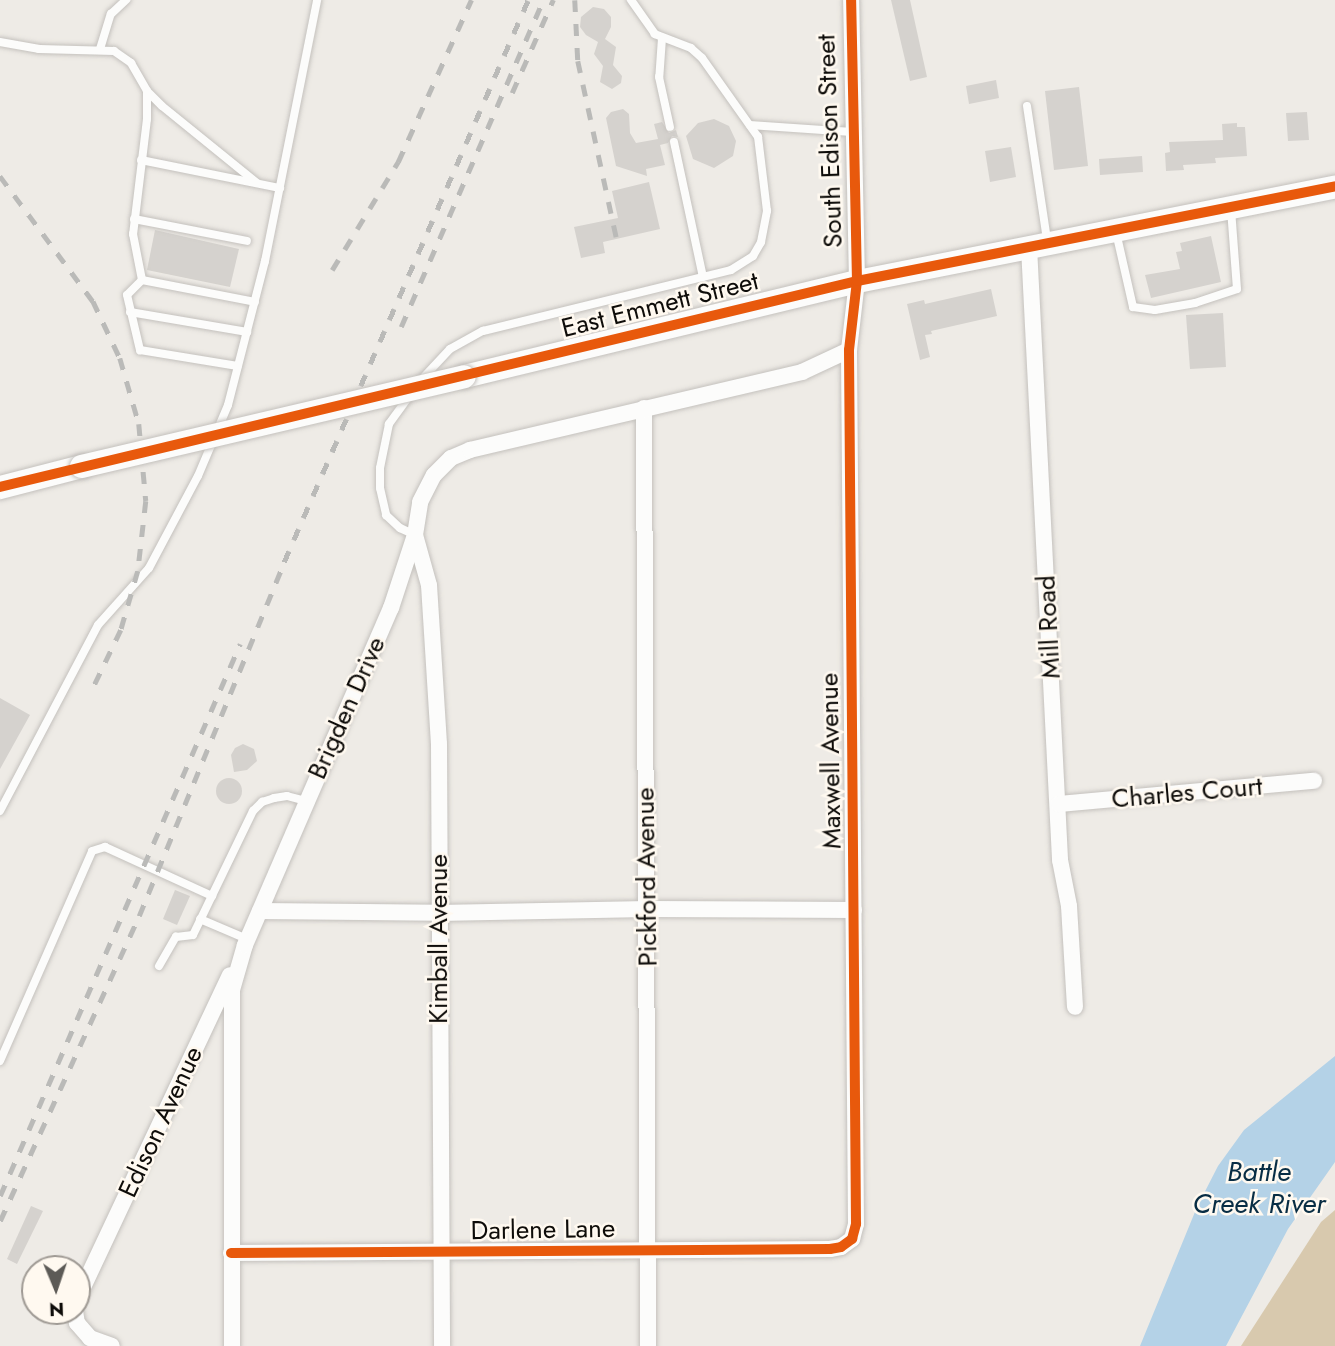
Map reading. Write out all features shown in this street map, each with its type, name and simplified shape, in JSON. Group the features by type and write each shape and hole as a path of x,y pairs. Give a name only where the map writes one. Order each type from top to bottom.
{"street":[{"name":"South Edison Street","path":"851,0 857,281"},
{"name":"East Emmett Street","path":"0,487 857,281 1335,186"},
{"name":"Mill Road","path":"1038,245 1060,860 1069,906 1075,1007"},
{"name":"Maxwell Avenue","path":"852,1239 856,1224 849,349 857,281"},
{"name":"Brigden Drive","path":"232,1346 232,990 246,942 391,608 415,535 420,502 434,475 451,458 505,440 802,372 849,349"},
{"name":"Pickford Avenue","path":"644,408 648,1346"},
{"name":"Kimball Avenue","path":"415,535 429,585 439,744 442,1346"},
{"name":"Charles Court","path":"1059,804 1314,781"},
{"path":"260,911 438,913 648,909 854,910"},
{"name":"Edison Avenue","path":"91,1270 246,942"},
{"name":"Darlene Lane","path":"231,1253 830,1249 852,1239"},
{"path":"79,1325 90,1338 112,1346"}],"lane":[{"path":"100,49 111,14 126,0"},
{"path":"0,811 98,625 142,578 198,476 228,405 280,188 317,0"},
{"path":"415,535 400,528 386,515 380,468 388,424 436,360 483,331 704,277 742,265 753,256 766,228 767,211 758,137 702,58 691,48 662,38 647,26 631,0"},
{"path":"662,38 659,77 670,127"},
{"path":"0,42 39,49 114,51 125,58 147,91 257,183"},
{"path":"142,280 133,234 147,91"},
{"path":"1027,106 1038,245"},
{"path":"750,125 852,132"},
{"path":"674,142 704,277"},
{"path":"141,160 280,188"},
{"path":"1116,229 1133,307 1155,310 1195,303 1237,289 1230,206"},
{"path":"134,219 247,240"},
{"path":"142,280 254,302"},
{"path":"142,280 127,295 140,350 238,366"},
{"path":"130,312 247,332"},
{"path":"159,966 176,937 193,935 253,811 262,802 274,798 287,796 306,801"},
{"path":"0,1060 92,851 105,847 212,896"},
{"path":"200,919 246,942"}],"shaded area":[{"path":"1335,1210 1335,1346 1241,1346 1321,1222"}],"water":[{"name":"Battle Creek River","path":"1335,1056 1335,1162 1288,1229 1226,1346 1140,1346 1197,1207 1218,1166 1244,1130"}],"building":[{"path":"891,0 910,0 927,77 910,81"},
{"path":"593,7 604,9 611,17 611,27 605,39 616,47 613,65 622,76 621,83 612,89 600,82 603,66 594,54 598,42 586,35 580,27 581,17"},
{"path":"996,80 999,98 969,104 966,86"},
{"path":"1079,87 1088,166 1054,170 1045,91"},
{"path":"623,109 629,114 630,133 636,143 658,139 654,124 662,122 669,133 676,130 678,137 672,136 668,143 660,145 665,165 646,169 647,176 616,166 606,118 611,112"},
{"path":"1307,112 1309,140 1288,141 1286,113"},
{"path":"714,119 729,126 736,141 733,156 714,168 693,159 686,136 698,123"},
{"path":"1237,123 1237,127 1245,127 1247,156 1215,158 1216,163 1183,165 1184,170 1166,171 1165,153 1170,152 1169,142 1223,140 1222,124"},
{"path":"1011,147 1016,177 990,182 985,151"},
{"path":"1142,156 1143,172 1100,175 1099,159"},
{"path":"649,182 660,229 603,242 605,253 581,258 574,227 618,218 612,191"},
{"path":"155,230 239,249 230,287 147,270"},
{"path":"1211,236 1221,282 1151,298 1145,275 1180,269 1176,252 1182,251 1180,243"},
{"path":"991,289 997,316 931,331 932,334 925,335 930,357 920,360 907,304 924,300 925,304"},
{"path":"1223,313 1226,367 1190,369 1186,315"},
{"path":"0,698 30,715 0,769"},
{"path":"243,744 254,749 257,761 247,770 234,772 231,755 235,748"},
{"path":"229,778 238,782 242,791 238,800 229,804 220,800 216,791 220,782"},
{"path":"175,890 190,896 177,925 163,919"},
{"path":"31,1206 43,1211 17,1264 7,1259"}],"railway":[{"path":"332,270 398,162 471,0"},
{"path":"0,1221 139,916 284,562 528,0"},
{"path":"401,327 543,0"},
{"path":"512,93 553,0"},
{"path":"575,0 578,61 618,245"},
{"path":"0,176 93,301 120,358 139,424 146,501 138,571 121,630 94,686"},
{"path":"0,1196 240,644"}],"cycle path":[{"path":"231,1253 830,1249 841,1247 852,1239 856,1224 849,350 857,281 851,0"},
{"path":"0,487 857,281 1335,186"}]}
